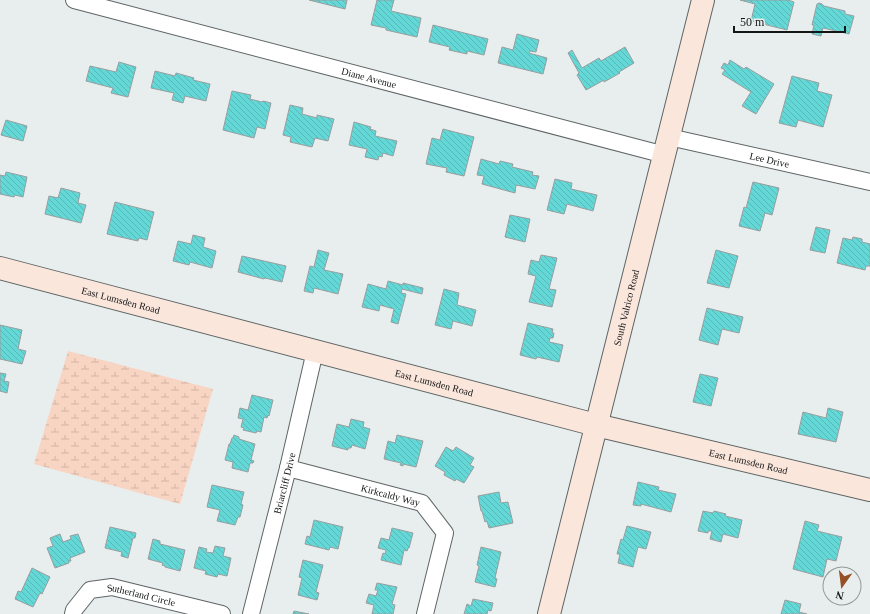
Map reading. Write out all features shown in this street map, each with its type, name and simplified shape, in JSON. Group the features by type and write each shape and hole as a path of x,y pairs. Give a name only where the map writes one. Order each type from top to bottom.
{"street":[{"name":"Diane Avenue","path":"74,0 667,146"},
{"name":"South Valrico Road","path":"549,614 703,0"},
{"name":"Lee Drive","path":"667,146 870,182"},
{"name":"East Lumsden Road","path":"0,268 596,425 870,490"},
{"name":"Briarcliff Drive","path":"251,614 288,468 315,351"},
{"name":"Kirkcaldy Way","path":"288,468 422,502 445,533 425,614"},
{"name":"Sutherland Circle","path":"73,614 74,610 90,590 112,587 222,614"}],"green space":[{"path":"68,351 213,389 180,504 34,464"}],"building":[{"path":"309,0 347,0 345,9"},
{"path":"377,0 394,0 391,11 421,18 417,37 371,25"},
{"path":"740,0 788,0 794,2 787,30 751,21 755,4"},
{"path":"819,3 824,6 845,11 845,14 854,16 849,34 823,28 821,36 812,34 814,25 812,25 817,4"},
{"path":"433,25 488,39 484,55 467,51 467,54 449,50 450,47 429,42"},
{"path":"517,34 539,40 536,52 530,51 529,53 547,58 543,74 498,63 502,47 513,50"},
{"path":"625,47 634,63 604,82 604,80 586,90 577,75 579,73 568,53 572,50 582,68 599,58 601,61"},
{"path":"730,60 744,69 746,67 774,84 756,114 742,106 751,92 722,74 725,70 721,68 724,63 728,65"},
{"path":"119,62 136,67 128,97 111,93 113,88 86,81 90,66 116,72"},
{"path":"155,71 175,76 176,73 194,78 193,80 210,84 206,101 185,96 183,103 172,100 174,93 151,88"},
{"path":"792,76 819,83 817,91 832,95 823,127 798,120 796,127 779,123"},
{"path":"232,91 251,95 250,99 271,103 265,129 257,127 254,138 223,130"},
{"path":"290,105 303,108 302,114 317,118 317,115 334,119 328,141 315,138 312,147 290,142 291,137 283,135"},
{"path":"6,120 27,126 23,141 1,135"},
{"path":"354,122 371,127 370,129 376,131 375,136 397,141 393,156 383,153 382,157 379,156 378,160 365,157 367,149 349,145"},
{"path":"443,129 474,137 464,176 446,172 447,168 426,164 432,138 440,140"},
{"path":"481,159 499,164 500,161 513,164 512,167 533,172 532,175 539,176 535,189 516,185 515,193 482,184 484,176 477,175"},
{"path":"6,172 27,177 23,197 0,194 0,175 5,176"},
{"path":"555,179 572,183 571,189 597,195 593,211 567,204 564,214 547,210"},
{"path":"753,182 779,188 772,215 765,213 760,231 739,226 744,207 746,208"},
{"path":"61,188 80,193 78,203 86,205 81,223 45,214 49,196 58,198"},
{"path":"115,202 154,212 147,240 139,238 138,241 107,234"},
{"path":"510,215 530,219 525,242 505,237"},
{"path":"816,227 830,230 825,253 810,250"},
{"path":"193,235 205,238 203,247 216,251 212,268 190,262 189,265 173,261 178,241 191,244"},
{"path":"853,237 862,239 862,242 870,244 870,266 866,266 865,270 837,263 843,238 852,240"},
{"path":"318,250 329,253 324,270 343,274 338,294 314,288 313,293 304,291 310,266 314,267"},
{"path":"716,250 738,256 729,288 707,283"},
{"path":"541,255 557,258 549,289 556,290 552,307 529,302 536,276 528,274 531,260 539,262"},
{"path":"242,256 286,266 282,282 238,272"},
{"path":"388,281 423,288 422,294 402,289 401,293 406,294 398,324 391,322 394,309 380,305 379,311 362,307 368,284 386,289"},
{"path":"444,289 459,293 457,305 476,310 472,326 453,321 451,329 435,325"},
{"path":"707,308 743,317 739,333 722,329 718,345 699,340"},
{"path":"528,323 553,329 553,338 550,338 549,342 563,345 559,362 520,355"},
{"path":"0,325 22,330 18,349 26,351 22,364 0,359"},
{"path":"0,373 6,374 4,381 9,382 7,393 0,391"},
{"path":"700,374 718,378 711,406 693,402"},
{"path":"252,395 273,400 269,416 268,415 267,418 264,417 261,432 257,431 256,433 243,430 244,428 241,427 243,419 238,418 240,408 248,410"},
{"path":"828,408 843,412 836,442 798,434 803,412 826,418"},
{"path":"351,419 364,422 363,427 370,429 365,449 352,445 351,448 348,448 348,450 332,446 337,424 349,427"},
{"path":"234,435 239,437 239,439 255,444 251,460 254,461 253,463 250,463 248,472 232,468 233,462 225,460 229,444"},
{"path":"397,435 423,441 416,467 403,464 403,466 400,465 401,463 384,459 388,441 395,443"},
{"path":"446,447 453,451 456,447 474,458 470,465 474,467 464,483 456,479 455,481 444,475 445,472 435,466"},
{"path":"638,482 659,487 658,490 676,494 671,512 641,504 641,506 633,505"},
{"path":"212,485 244,492 240,517 238,517 235,525 217,521 220,510 207,507"},
{"path":"499,492 501,503 508,502 513,523 489,528 481,511 478,496"},
{"path":"703,511 713,513 714,511 726,514 725,516 742,520 738,538 723,534 721,542 710,539 712,531 708,531 708,533 698,531"},
{"path":"314,520 343,527 338,549 330,547 329,550 305,544 307,536 310,537"},
{"path":"805,521 819,525 817,531 842,537 836,561 827,559 825,566 822,566 822,577 793,569"},
{"path":"627,526 651,532 646,549 638,547 633,567 618,563 620,554 617,554 621,539 623,540"},
{"path":"110,527 136,533 135,538 133,538 128,558 121,556 122,552 105,548"},
{"path":"392,528 413,533 409,548 407,551 404,550 401,565 381,560 383,553 385,554 386,550 378,548 381,538 389,540"},
{"path":"60,534 63,542 71,539 70,536 78,534 85,552 70,558 71,561 69,561 69,563 55,568 47,548 53,546 50,538"},
{"path":"153,539 160,541 160,544 185,550 180,571 165,567 162,565 163,563 148,559"},
{"path":"215,546 225,548 223,556 231,558 227,576 218,574 217,577 205,574 206,571 194,568 199,547 207,549 206,552 213,553"},
{"path":"481,547 501,552 495,578 497,579 495,587 475,582 479,566 477,565"},
{"path":"303,560 323,565 316,592 319,593 317,600 298,595 302,578 299,577"},
{"path":"32,568 50,577 42,594 40,593 33,607 15,599 18,591 21,592"},
{"path":"377,583 397,587 392,604 395,605 393,614 372,614 374,605 366,603 369,594 376,596 378,590 375,590"},
{"path":"473,599 493,603 491,611 488,610 487,614 464,614 467,604 471,606"},
{"path":"785,600 801,604 799,612 807,614 781,614"},
{"path":"294,611 309,614 293,614"}]}
